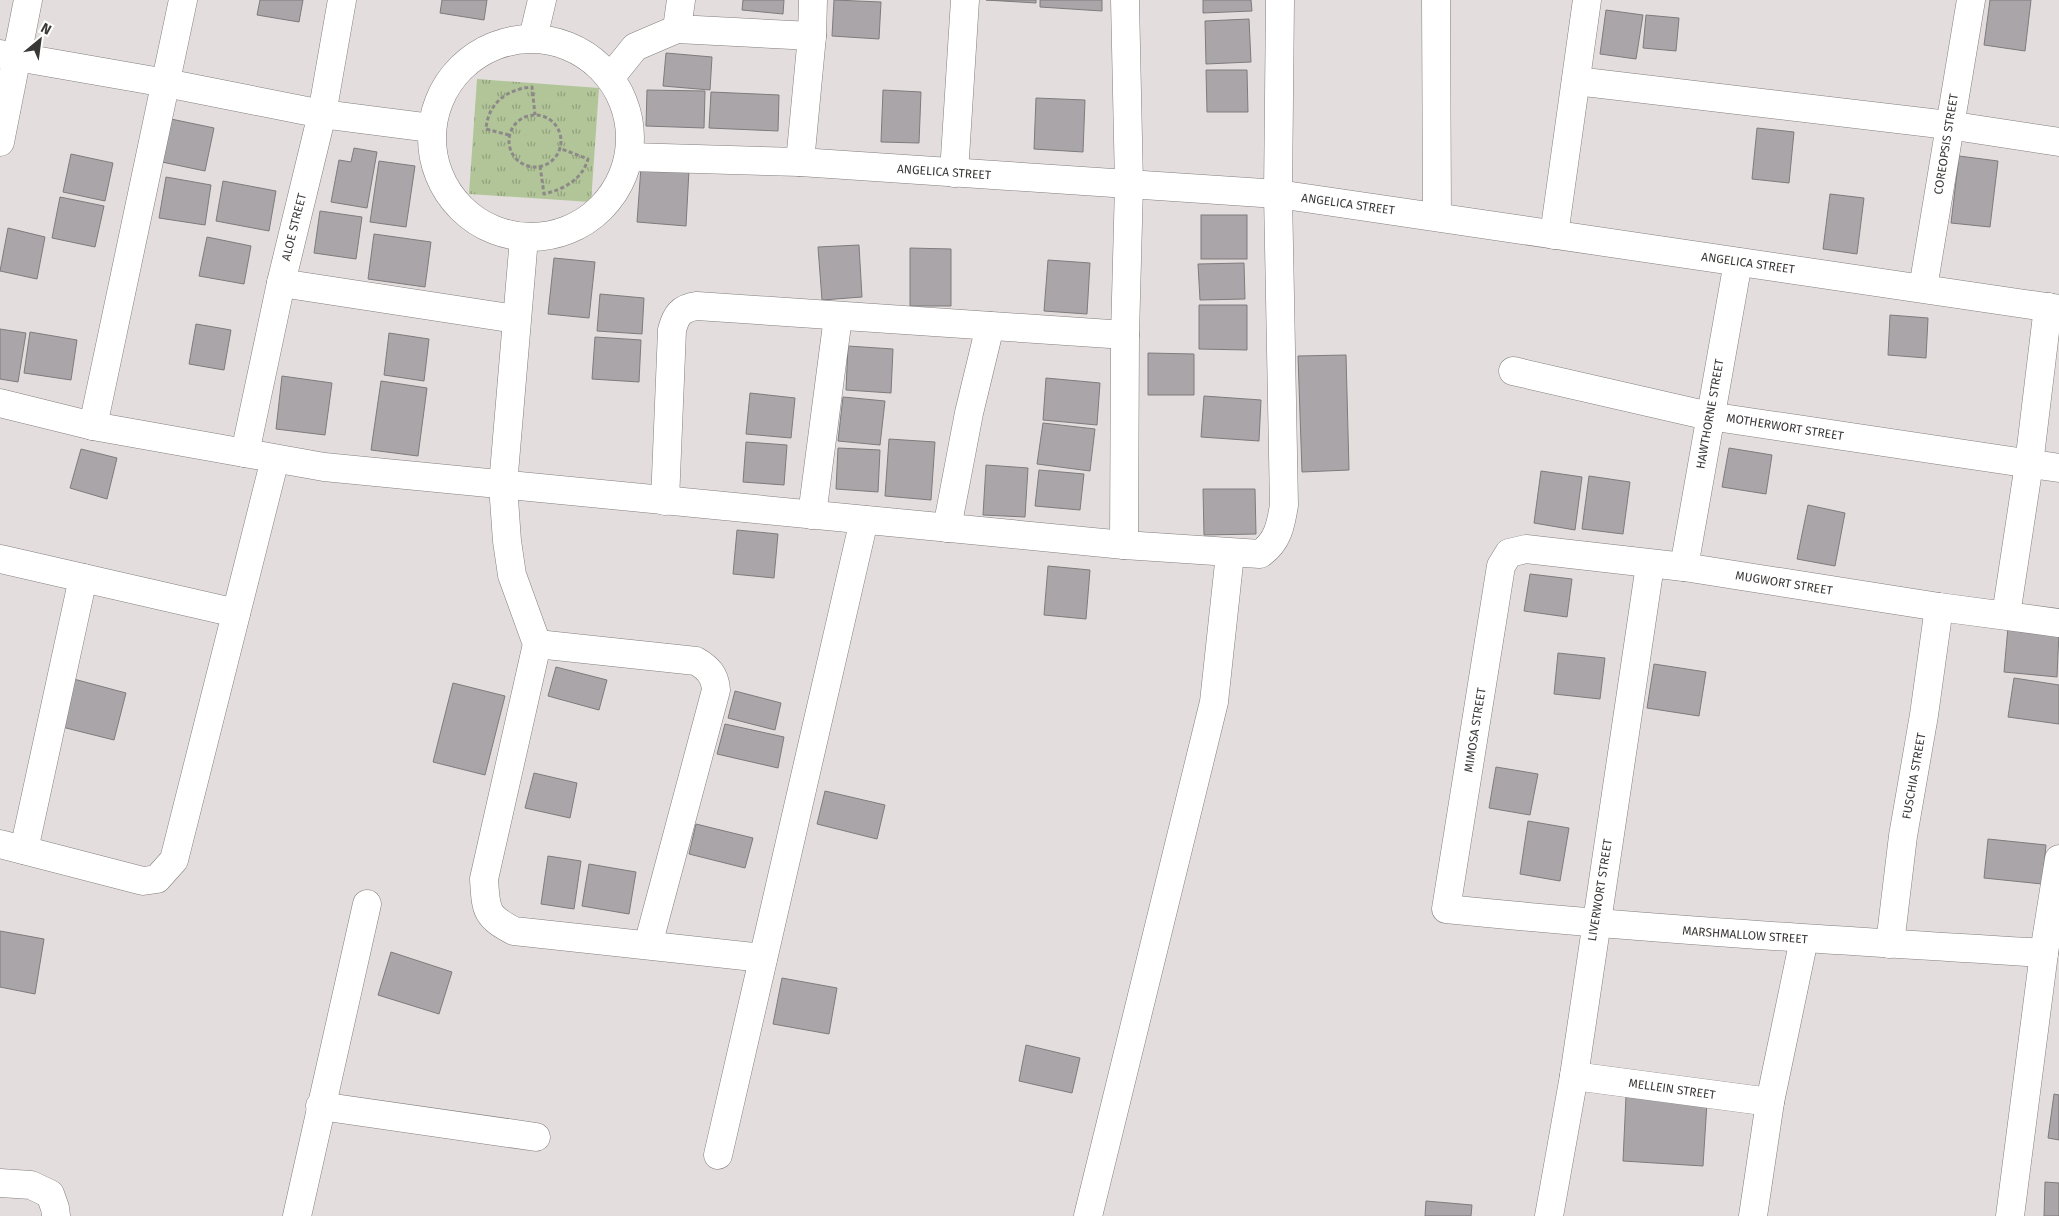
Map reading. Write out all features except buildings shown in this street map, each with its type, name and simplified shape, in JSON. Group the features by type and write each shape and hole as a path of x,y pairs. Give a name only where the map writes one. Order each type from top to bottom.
{"street":[{"path":"0,142 8,55 28,0"},
{"path":"93,426 183,0"},
{"name":"ALOE STREET","path":"245,453 281,283 322,114 342,0"},
{"path":"533,38 542,0"},
{"path":"677,29 681,0"},
{"path":"800,162 812,36 813,0"},
{"path":"954,173 965,0"},
{"path":"1124,545 1125,335 1130,185 1125,0"},
{"path":"0,403 93,426 324,466 1124,545 1230,554 1260,554 1268,549 1281,525 1284,504 1278,194 1280,0"},
{"path":"1436,0 1437,216"},
{"path":"1554,235 1587,0"},
{"name":"COREOPSIS STREET","path":"1923,288 1948,125 1970,0"},
{"path":"610,78 635,47 677,29 812,36"},
{"path":"533,38 562,44 589,58 610,78 625,104 631,133 630,157 616,191 597,213 572,229 544,237 524,238 485,227 461,209 442,186 433,158 431,128 438,99 454,74 476,54 503,42 533,38"},
{"path":"8,55 166,83 322,114 431,128"},
{"path":"1576,81 1948,125 2059,142"},
{"name":"ANGELICA STREET","path":"630,157 800,162 1278,194 2053,308"},
{"path":"524,238 503,485 507,541 512,575 537,644 484,879 486,907 496,922 514,930 763,958"},
{"name":"HAWTHORNE STREET","path":"1684,567 1709,416 1738,262"},
{"path":"281,283 516,319"},
{"path":"665,501 672,330 676,316 686,307 697,306 1125,335"},
{"path":"2006,615 2053,308"},
{"path":"812,515 838,317"},
{"path":"947,528 969,413 990,326"},
{"name":"MOTHERWORT STREET","path":"1513,371 1709,416 2059,468"},
{"path":"83,578 12,847 143,881 157,879 174,860 275,459"},
{"path":"718,1156 864,520"},
{"name":"MUGWORT STREET","path":"1509,553 1526,549 1650,565 1684,567 1939,608 2059,623"},
{"name":"MIMOSA STREET","path":"1446,909 1501,566 1509,553"},
{"path":"1088,1216 1206,737 1215,692 1230,554"},
{"path":"0,559 236,613"},
{"name":"LIVERWORT STREET","path":"1549,1216 1574,1076 1595,924 1650,565"},
{"name":"FUSCHIA STREET","path":"1890,944 1903,836 1924,715 1939,608"},
{"path":"537,644 696,661 712,673 716,680 716,690 648,945"},
{"path":"2010,1216 2044,953 2059,859"},
{"path":"297,1216 320,1106 367,904"},
{"name":"MARSHMALLOW STREET","path":"1446,909 1595,924 2044,953"},
{"path":"1753,1216 1770,1102 1804,939"},
{"name":"MELLEIN STREET","path":"1574,1076 1770,1102"},
{"path":"320,1106 536,1137"},
{"path":"0,1183 31,1185 50,1194 56,1208 56,1216"}],"path":[{"path":"509,135 486,129 487,119 492,108 501,97 518,89 532,87 535,115"},
{"path":"535,115 550,120 556,125 560,133 560,148 550,161 540,166 525,164 517,160 512,153 509,135 518,120 535,115"},
{"path":"540,166 544,194 566,187 574,181 582,173 588,159 560,148"}],"green space":[{"path":"477,79 599,88 591,202 469,194"}]}
